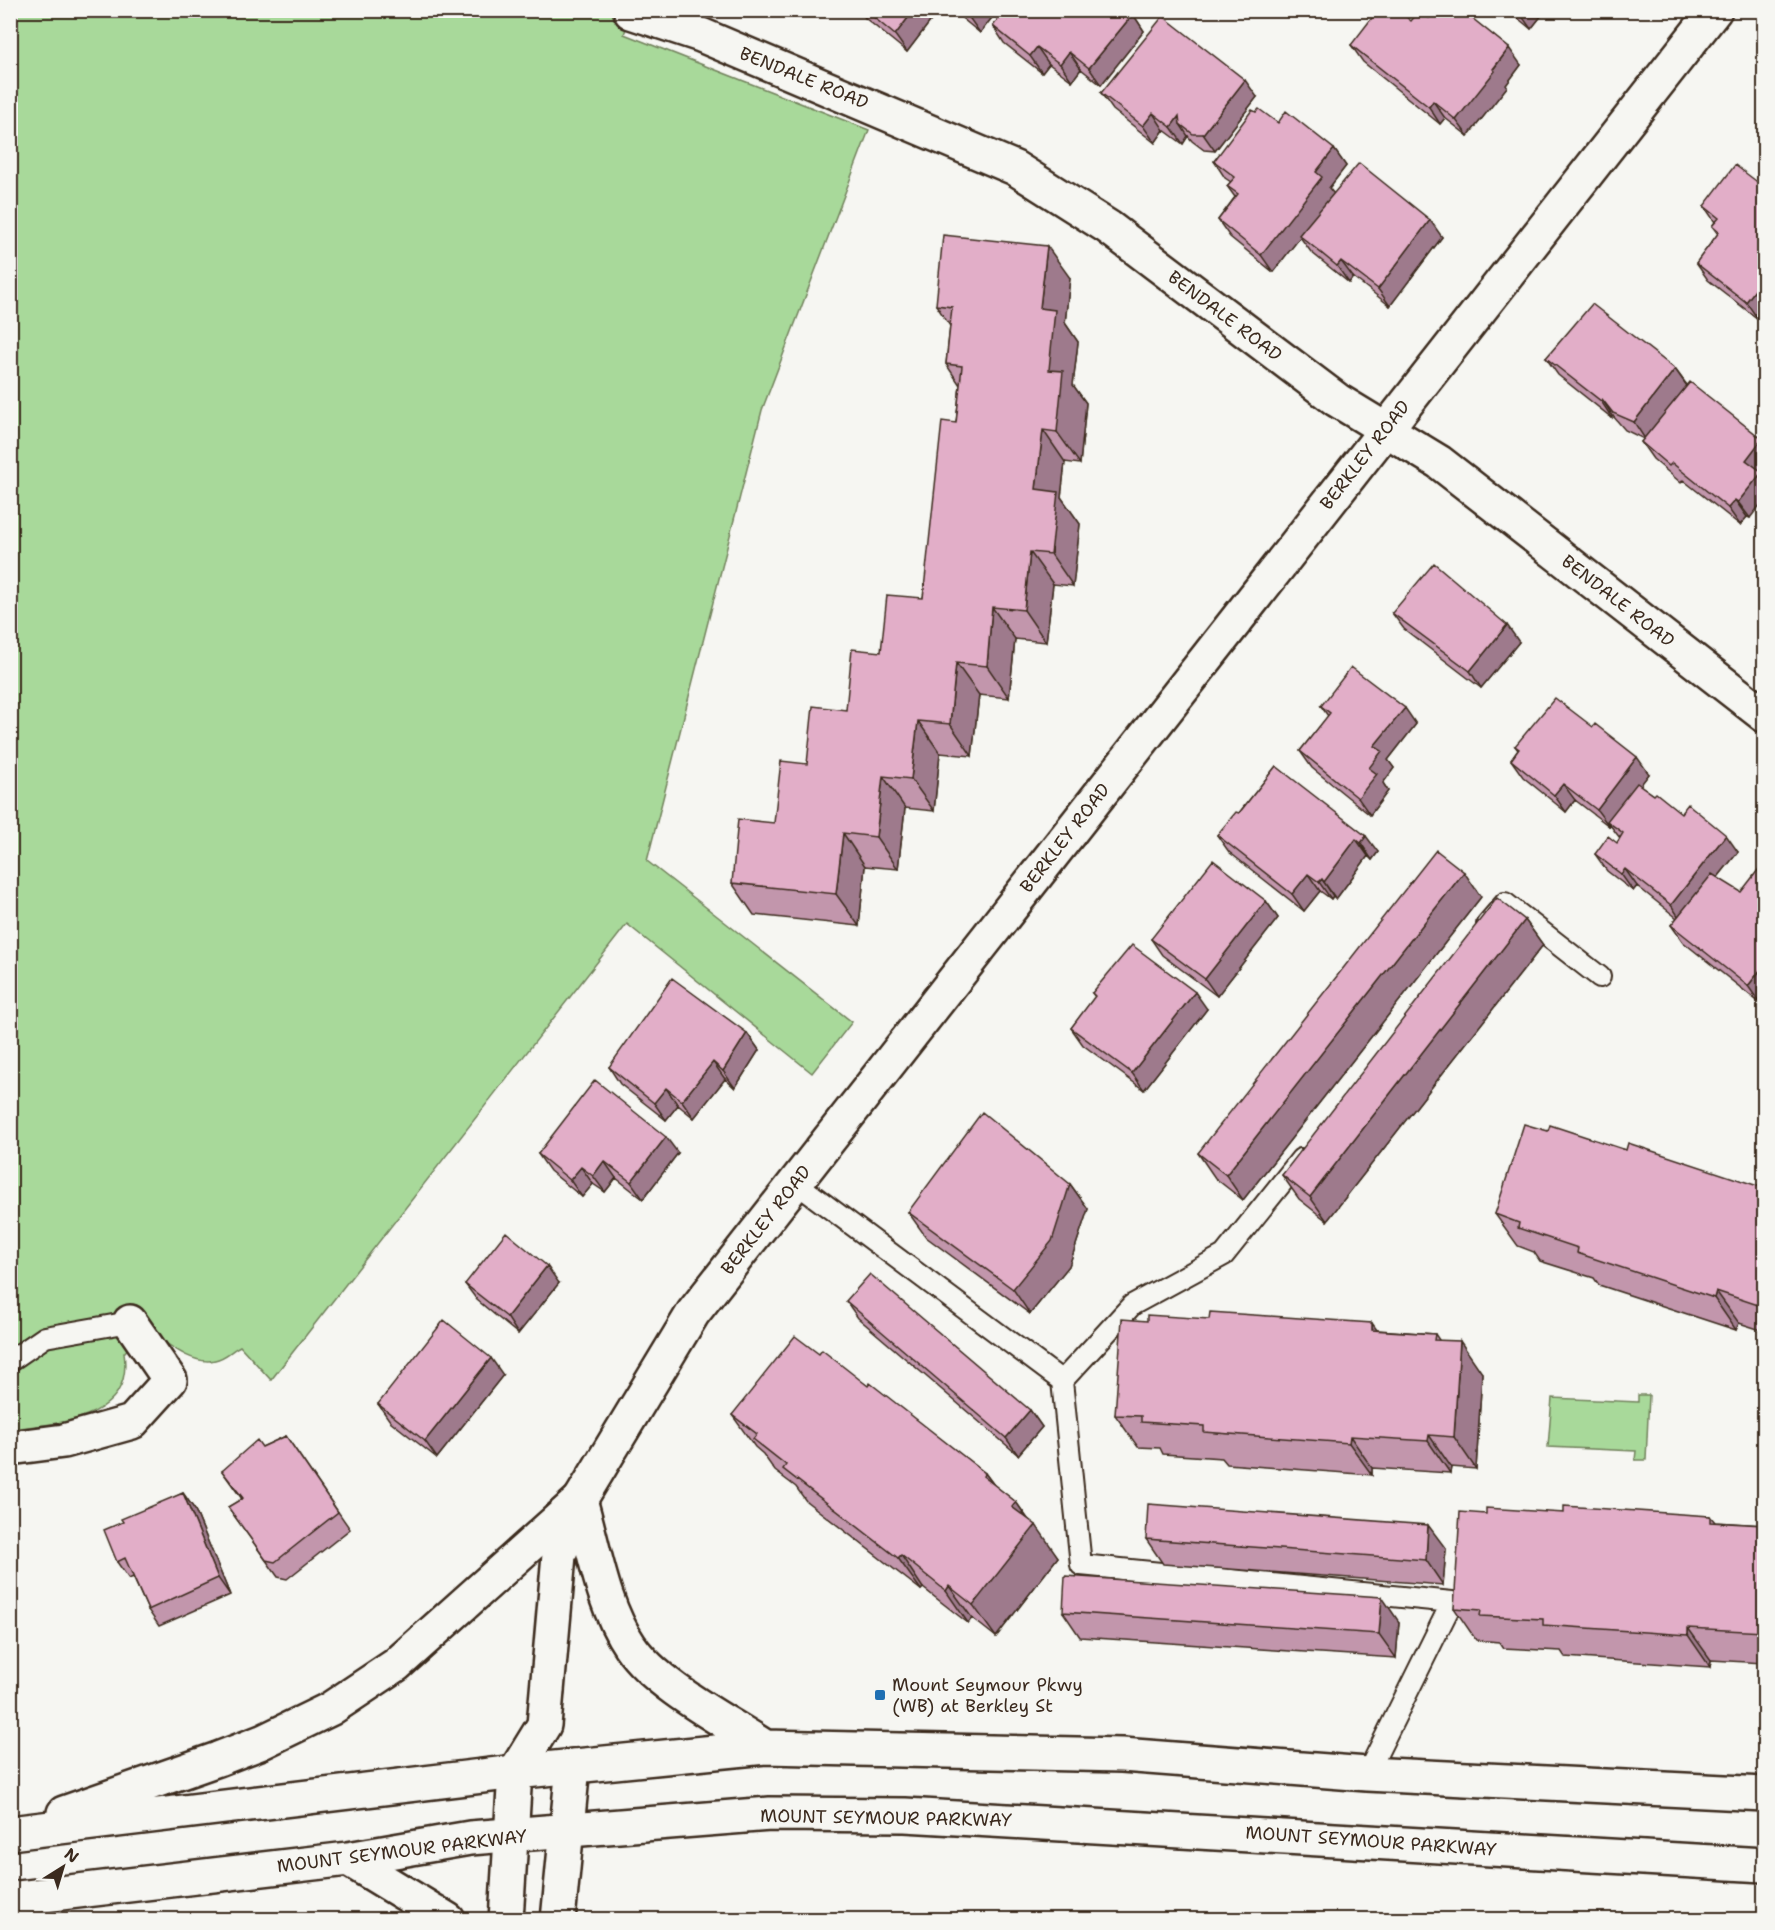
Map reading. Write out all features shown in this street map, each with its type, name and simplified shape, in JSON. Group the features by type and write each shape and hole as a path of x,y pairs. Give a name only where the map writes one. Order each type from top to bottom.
{"main road":[{"name":"BERKLEY ROAD","path":"506,1920 515,1772 544,1725 559,1555 580,1500 693,1313 1715,10"},
{"name":"BENDALE ROAD","path":"631,12 702,23 1015,168 1108,227 1337,400 1439,462 1764,715"},
{"path":"10,1449 64,1441 132,1422 170,1380 130,1323"},
{"path":"10,1832 218,1759 330,1709 396,1665 580,1500 606,1590 630,1647 658,1678 765,1747"},
{"path":"544,1725 573,1766 558,1920"},
{"path":"10,1832 515,1772 765,1747 1122,1755 1367,1774 1764,1794"},
{"name":"MOUNT SEYMOUR PARKWAY","path":"10,1899 348,1859 451,1841 770,1814 906,1815 1764,1865"},
{"path":"348,1859 448,1920"}],"lane":[{"path":"1475,940 1505,903 1600,977"},
{"path":"1062,1381 1132,1305 1224,1256 1313,1144"},
{"path":"796,1183 1062,1381 1081,1566 1452,1602 1367,1774"},
{"path":"10,1361 45,1337 130,1323"}],"green space":[{"path":"10,11 633,11 624,34 869,130 762,410 647,861 852,1022 812,1073 627,924 271,1380 240,1346 219,1359 206,1361 178,1351 145,1329 124,1353 124,1375 117,1392 106,1405 90,1414 71,1420 11,1429"},
{"path":"1638,1395 1649,1395 1646,1460 1635,1460 1636,1451 1548,1447 1552,1398 1638,1402"}],"building":[{"path":"865,10 914,10 895,35"},
{"path":"961,10 973,10 968,16"},
{"path":"1005,10 1128,10 1133,14 1089,68 1069,52 1060,64 1037,47 1030,56 993,26"},
{"path":"1378,10 1398,10 1411,21 1420,10 1429,18 1435,10 1462,10 1509,48 1493,69 1495,71 1456,120 1433,101 1429,107 1351,45"},
{"path":"1163,16 1245,80 1203,134 1193,134 1180,124 1179,116 1171,127 1153,113 1143,126 1101,93"},
{"path":"1259,109 1278,123 1286,111 1334,149 1316,172 1322,177 1261,255 1218,220 1238,194 1227,186 1235,177 1214,161 1252,110 1256,112"},
{"path":"1359,163 1430,220 1378,289 1341,261 1337,266 1299,235"},
{"path":"1735,165 1764,187 1764,278 1746,302 1696,263 1719,232 1712,226 1719,218 1704,206"},
{"path":"943,235 1047,246 1040,308 1055,310 1049,370 1063,371 1057,432 1043,430 1036,489 1058,492 1051,554 1030,552 1024,610 992,607 987,666 956,663 950,724 918,721 911,779 883,776 876,837 843,833 836,894 732,883 738,819 774,823 781,761 807,764 813,706 846,710 852,649 881,652 887,595 923,598 942,421 956,423 962,366 946,364 952,307 936,305"},
{"path":"1592,304 1675,369 1634,422 1613,413 1602,399 1601,401 1546,358"},
{"path":"1690,382 1762,439 1746,460 1762,472 1738,502 1735,500 1728,508 1672,463 1669,466 1641,442"},
{"path":"1434,563 1507,625 1470,671 1392,613"},
{"path":"1351,667 1405,708 1374,746 1382,751 1369,768 1377,774 1358,798 1300,751 1330,713 1321,706"},
{"path":"1555,698 1593,727 1595,724 1637,757 1597,810 1563,784 1554,795 1511,760 1519,749 1515,746"},
{"path":"1276,766 1366,836 1361,843 1356,839 1324,882 1322,879 1319,882 1308,874 1292,894 1217,835 1236,812 1239,813"},
{"path":"1637,783 1654,795 1656,793 1681,813 1688,804 1726,835 1671,905 1625,869 1621,874 1595,854 1608,836 1617,843 1623,833 1607,821"},
{"path":"1436,850 1464,872 1226,1175 1198,1153"},
{"path":"1213,860 1266,901 1205,979 1151,939"},
{"path":"1762,865 1764,867 1764,965 1748,986 1671,925 1712,874 1741,892"},
{"path":"1497,898 1525,920 1310,1197 1282,1175"},
{"path":"1132,945 1195,992 1132,1073 1071,1028 1095,996 1092,993"},
{"path":"672,978 747,1033 723,1071 713,1062 682,1101 666,1088 654,1103 609,1067"},
{"path":"595,1080 666,1137 631,1182 604,1161 593,1176 581,1167 570,1180 538,1154"},
{"path":"982,1112 1070,1184 1052,1241 1013,1289 908,1212"},
{"path":"1524,1124 1548,1131 1550,1125 1626,1150 1628,1143 1764,1188 1764,1307 1716,1291 1714,1298 1577,1253 1578,1248 1518,1228 1519,1223 1495,1214"},
{"path":"506,1232 547,1266 507,1317 465,1284"},
{"path":"870,1274 1030,1410 1006,1438 846,1301"},
{"path":"1210,1312 1372,1323 1372,1330 1435,1334 1434,1340 1460,1341 1454,1437 1429,1435 1428,1441 1350,1436 1349,1443 1204,1432 1204,1426 1141,1422 1141,1416 1115,1415 1122,1319 1147,1321 1147,1315 1209,1319"},
{"path":"444,1320 491,1358 425,1441 378,1404"},
{"path":"795,1336 819,1354 822,1350 868,1386 870,1383 985,1473 983,1476 1016,1502 1012,1507 1036,1525 973,1605 949,1586 946,1591 901,1555 898,1558 783,1469 786,1465 753,1439 757,1434 732,1415"},
{"path":"286,1436 338,1512 275,1562 266,1560 228,1507 243,1498 222,1471 257,1440 262,1447"},
{"path":"183,1493 218,1578 148,1610 125,1558 117,1562 104,1530 123,1522 121,1519"},
{"path":"1148,1504 1428,1525 1426,1560 1146,1539"},
{"path":"1564,1506 1710,1516 1710,1522 1764,1525 1764,1632 1688,1628 1688,1635 1543,1625 1543,1619 1480,1616 1481,1610 1454,1608 1460,1512 1486,1514 1486,1508 1564,1513"},
{"path":"1065,1576 1382,1597 1379,1634 1063,1612"}],"place":[{"name":"Mount Seymour Pkwy (WB) at Berkley St","path":"880,1695"}]}
